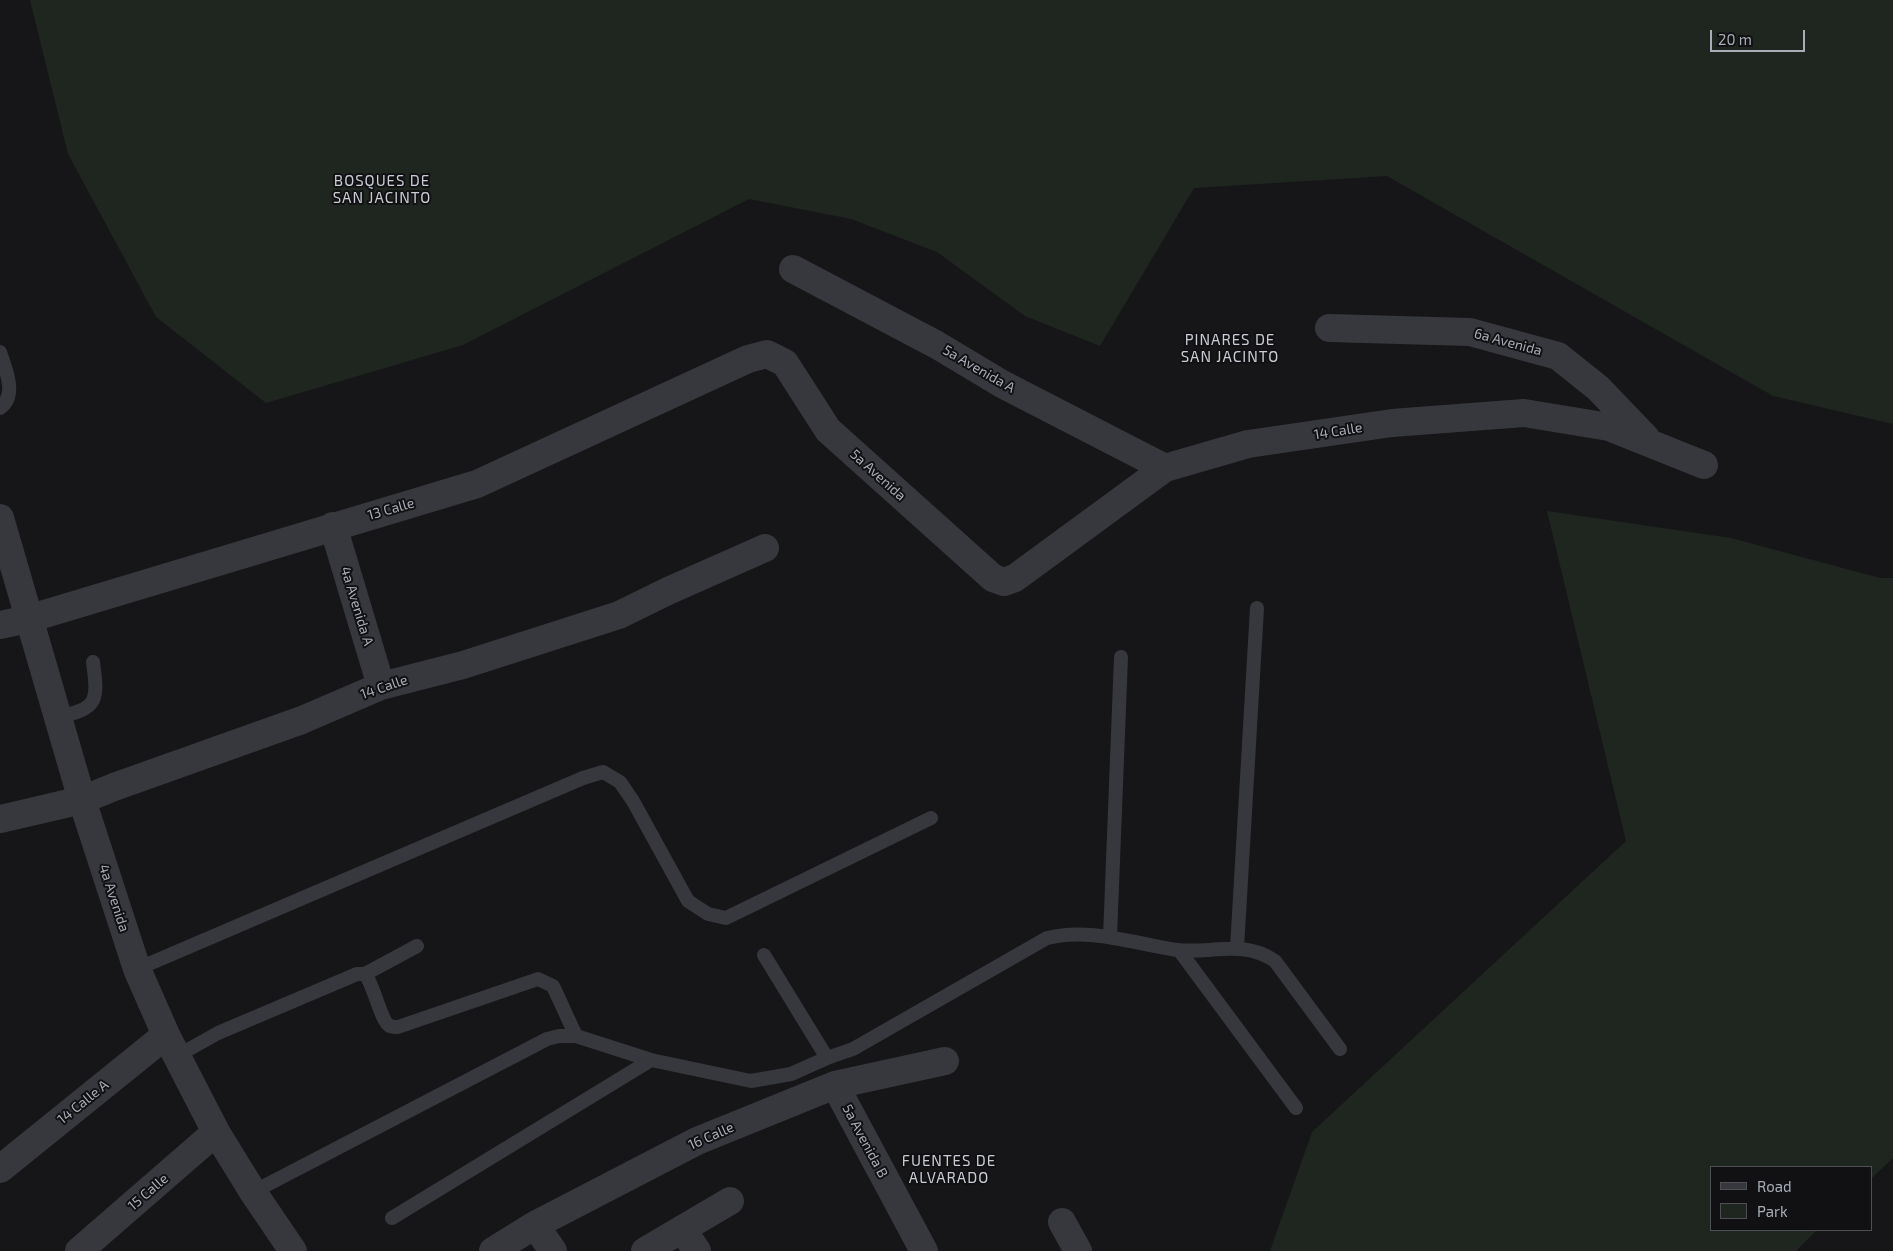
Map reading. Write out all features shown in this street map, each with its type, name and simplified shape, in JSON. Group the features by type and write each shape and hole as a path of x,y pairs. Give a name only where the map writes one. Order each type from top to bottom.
{"street":[{"name":"5a Avenida A","path":"793,269 937,345 1002,384 1165,468"},
{"name":"6a Avenida","path":"1329,328 1470,332 1558,356 1598,388 1652,445"},
{"name":"13 Calle","path":"0,626 477,484 748,359 767,354"},
{"name":"5a Avenida","path":"767,354 785,363 828,430 992,578 1004,582"},
{"name":"14 Calle","path":"1004,582 1015,578 1165,468 1258,443 1392,423 1524,413 1610,428 1704,465"},
{"name":"4a Avenida","path":"0,518 82,800 137,969 171,1045 216,1132 292,1251"},
{"name":"4a Avenida A","path":"333,526 381,686"},
{"name":"14 Calle","path":"0,819 82,800 302,720 381,686 463,665 619,615 765,548"},
{"name":"14 Calle A","path":"0,1169 171,1045"},
{"name":"16 Calle","path":"493,1251 535,1225 697,1141 835,1085 945,1061"},
{"name":"5a Avenida B","path":"835,1085 924,1251"},
{"name":"15 Calle","path":"79,1251 216,1132"},
{"path":"645,1251 689,1240 730,1201"},
{"path":"1062,1222 1078,1251"},
{"path":"535,1225 553,1251"}],"lane":[{"path":"0,352 10,381 9,393 4,405 0,408"},
{"path":"1237,948 1257,608"},
{"path":"1110,937 1122,657"},
{"path":"57,717 74,714 88,706 95,699 93,662"},
{"path":"137,969 583,778 603,772 620,782 688,901 708,914 726,918 930,818"},
{"path":"253,1192 548,1038 576,1036 651,1060 751,1081 791,1074 853,1049 1048,938 1065,934 1110,937 1179,950 1237,948 1263,953 1275,960 1340,1049"},
{"path":"171,1045 218,1033 357,974 365,974 417,946"},
{"path":"1179,950 1296,1108"},
{"path":"764,955 827,1058"},
{"path":"365,974 371,981 385,1021 390,1026 398,1027 538,979 553,986 576,1036"},
{"path":"392,1218 651,1060"}],"green space":[{"path":"30,0 1893,0 1893,424 1773,396 1387,176 1194,188 1100,346 1025,316 937,252 851,219 749,199 463,345 266,403 156,317 68,154"},
{"path":"1547,511 1731,538 1880,578 1893,578 1893,1158 1873,1177 1873,1166 1710,1166 1710,1231 1816,1231 1796,1251 1270,1251 1312,1132 1626,841"}],"district":[{"name":"BOSQUES DE SAN JACINTO","path":"382,190"},
{"name":"PINARES DE SAN JACINTO","path":"1230,348"},
{"name":"FUENTES DE ALVARADO","path":"949,1170"}]}
